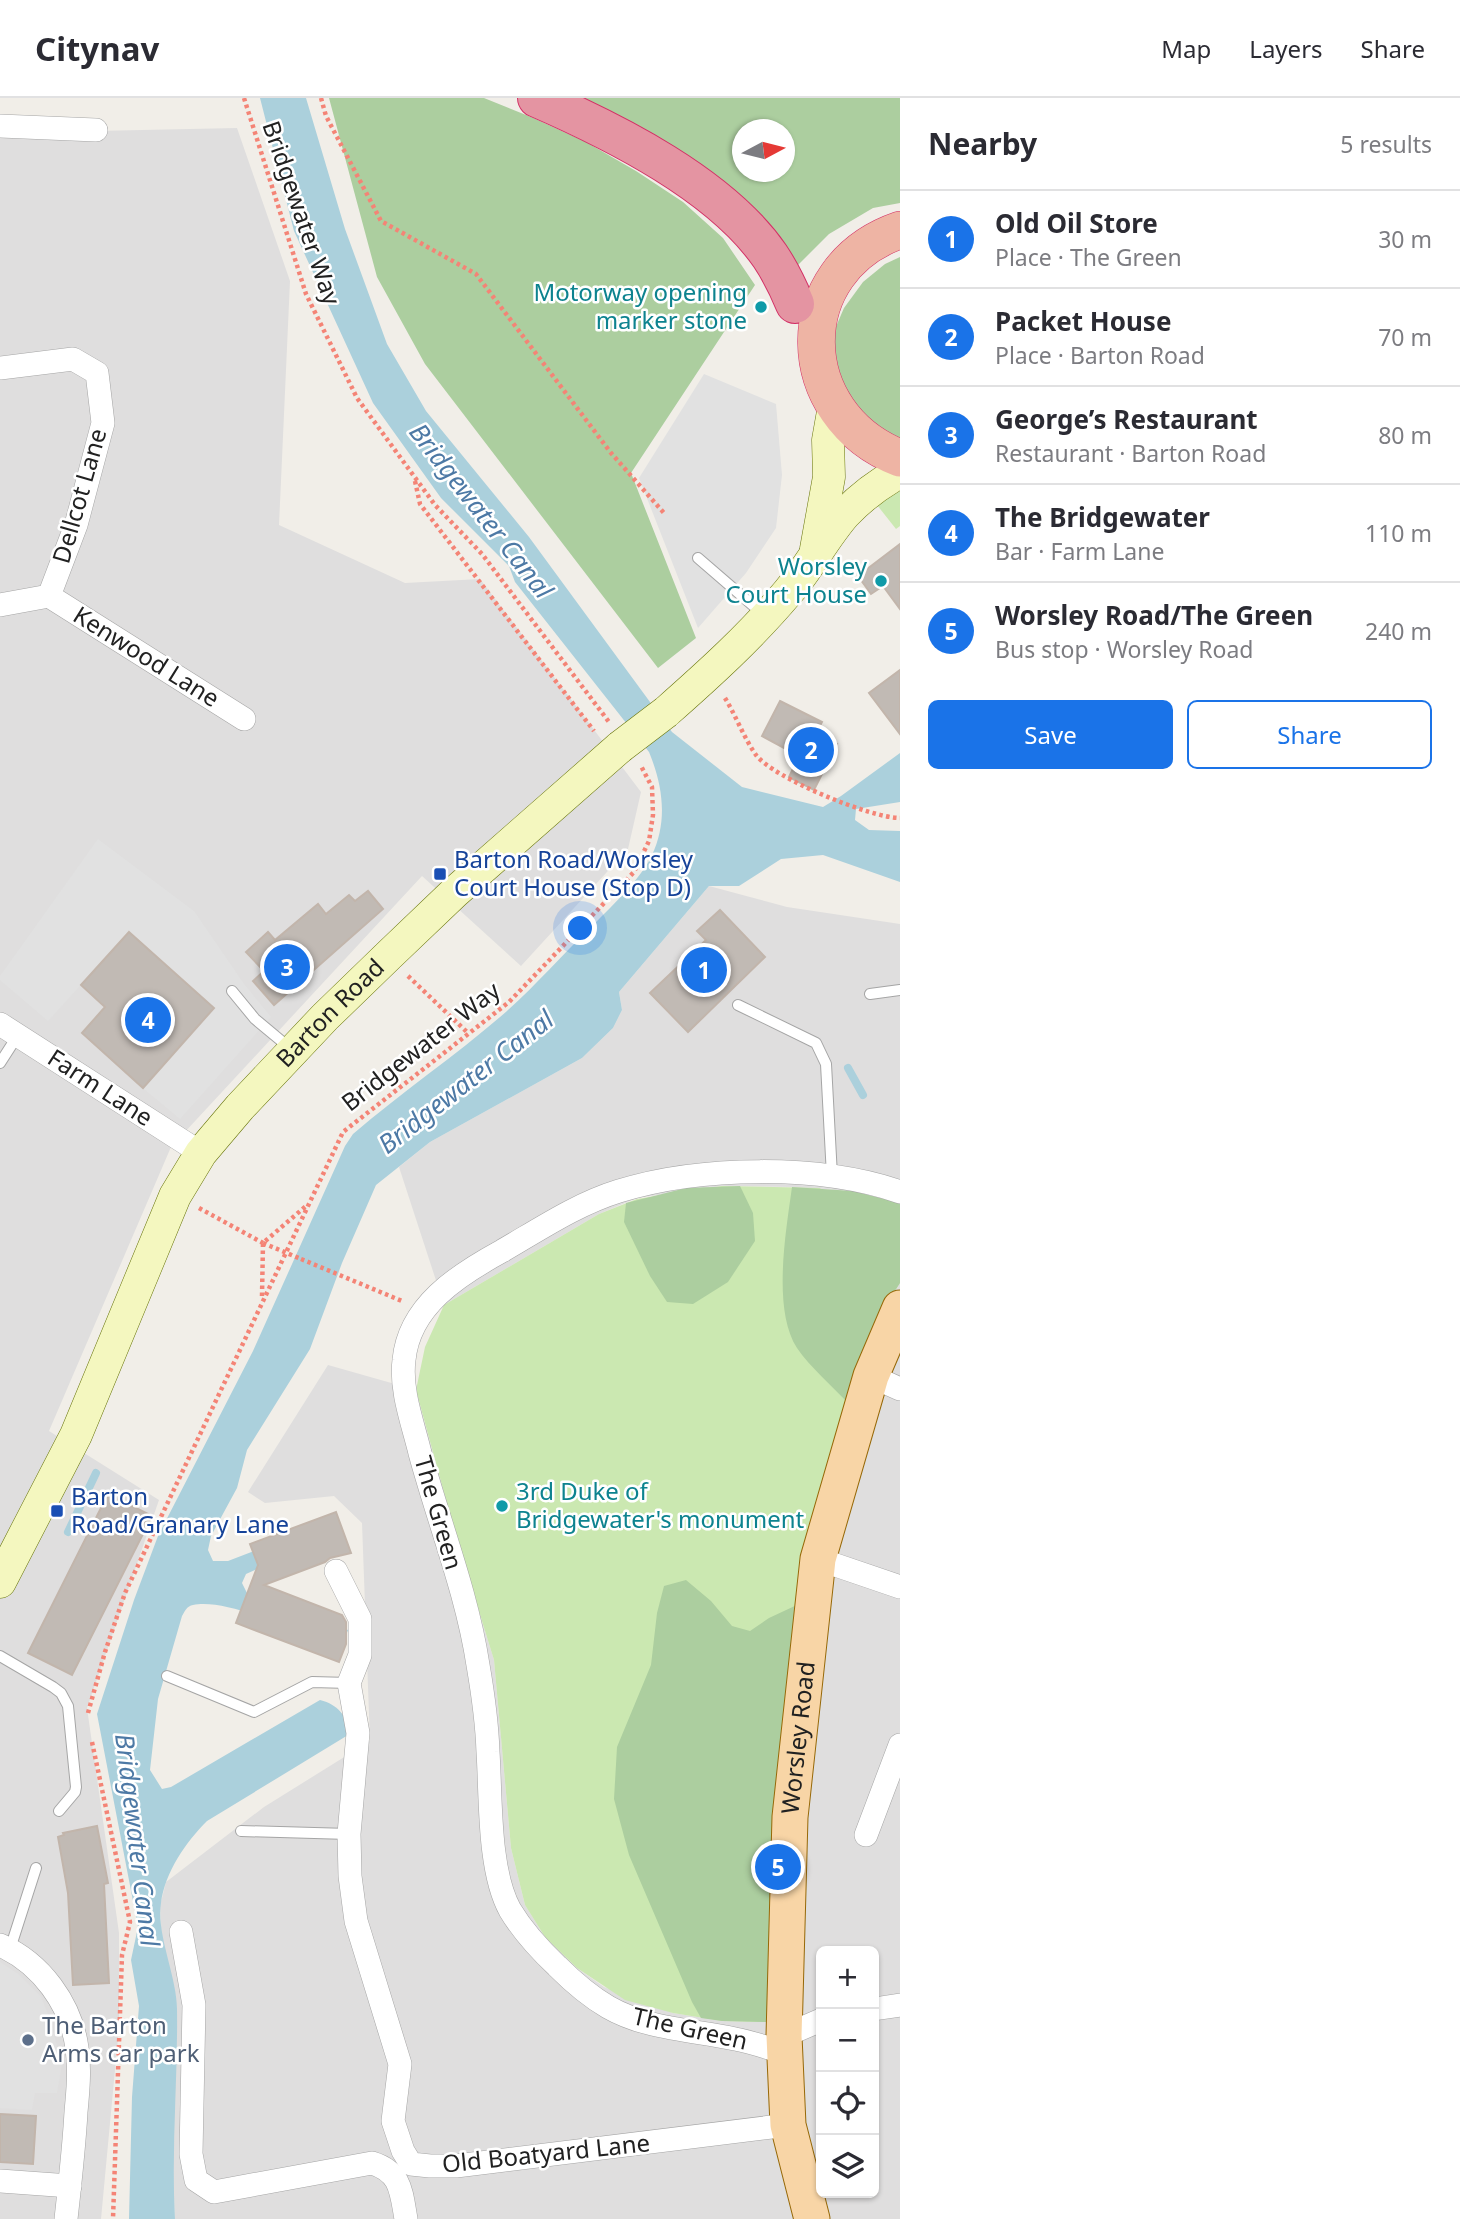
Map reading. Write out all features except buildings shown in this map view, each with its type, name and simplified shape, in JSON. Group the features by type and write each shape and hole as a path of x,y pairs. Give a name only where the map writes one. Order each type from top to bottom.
{"highway":[{"path":"537,98 659,160 715,200 753,235 770,256 795,304 810,336 827,390 844,420 869,443 900,458"},
{"path":"827,390 816,335 820,315 835,279 862,249 879,238 900,230"}],"main road":[{"name":"Barton Road","path":"814,557 828,477 827,390"},
{"name":"Barton Road","path":"3,1571 76,1435 175,1196 201,1153 240,1107 387,956 618,745 666,712 725,659 790,590 850,509 870,491 900,471"},
{"name":"Worsley Road","path":"812,2219 788,2124 785,2044 790,1816 818,1559 886,1382 900,1308"}],"street":[{"path":"0,126 96,130"},
{"name":"Dellcot Lane","path":"0,368 73,359 97,373 103,423 76,525 48,596 0,605"},
{"name":"Kenwood Lane","path":"48,596 244,719"},
{"name":"Farm Lane","path":"9,1029 201,1153"},
{"name":"The Green","path":"785,2044 738,2039 656,2024 610,2008 583,1991 555,1964 509,1909 494,1851 488,1748 477,1657 466,1608 420,1452 403,1378 404,1357 423,1310 435,1296 489,1258 584,1205 618,1191 654,1182 730,1173 832,1176 872,1182 900,1192"},
{"path":"818,1559 900,1587"},
{"name":"Old Boatyard Lane","path":"336,1571 360,1619 360,1655 349,1683 358,1732 349,1834 350,1876 356,1921 400,2064 393,2121 403,2151 411,2164 456,2166 788,2124"},
{"path":"866,1835 900,1745"},
{"path":"181,1932 194,2005 191,2154 196,2180 214,2192 372,2162 386,2167 396,2177 406,2219"},
{"path":"5,1947 49,1982 73,2028 79,2072 66,2219"},
{"path":"879,2008 900,2005"},
{"path":"785,2044 816,2023"},
{"path":"0,2181 70,2186"}],"lane":[{"path":"698,558 766,617"},
{"path":"870,994 900,990"},
{"path":"232,992 255,1019 293,1051"},
{"path":"738,1005 816,1043 826,1064 832,1176"},
{"path":"0,1063 9,1029"},
{"path":"0,1656 53,1687 61,1693 68,1706 76,1787 59,1811"},
{"path":"167,1676 254,1712 313,1682 349,1683"},
{"path":"241,1831 349,1834"},
{"path":"5,1947 36,1868"}],"path":[{"name":"Bridgewater Way","path":"87,1717 104,1652 125,1593 343,1132 509,1002 634,872 649,841 653,815 652,787 618,745 482,554 435,506 357,398 306,294 244,98"},
{"path":"321,98 326,116 381,221 476,274 611,453 664,513"},
{"path":"414,477 420,504 618,745"},
{"path":"726,698 758,757 785,777 870,812 900,818"},
{"path":"387,956 468,1034"},
{"path":"193,1205 262,1243 423,1310"},
{"path":"262,1301 262,1243 307,1205"},
{"path":"90,1731 130,1922 122,1955 113,2219"}],"shaded area":[{"path":"237,128 290,281 279,525 405,583 480,579 641,792 628,849 521,966 422,876 171,1147 49,1431 159,1500 87,1708 119,1933 119,2027 101,2219 0,2219 0,133"},
{"path":"704,374 776,404 782,475 776,528 746,573 698,628 639,478"},
{"path":"98,839 194,911 244,984 271,1017 180,1119 143,1088 214,1008 129,932 48,1021 0,980 0,976"},
{"path":"709,886 787,907 900,924 900,1203 853,1191 792,1187 722,1186 637,1198 599,1214 444,1305 399,1167 430,1142 582,1058 613,1028 622,1010 619,992"},
{"path":"900,1283 900,2219 175,2219 160,1906 166,1882 264,1807 370,1741 362,1523 334,1496 265,1503 248,1492 328,1365 416,1390 455,1533 494,1660 511,1848 525,1905 545,1937 577,1968 604,1987 673,2013 722,2021 767,2022 786,1736 887,1303"},
{"name":"The Barton Arms car park","path":"0,1962 17,1973 41,1997 62,2064 57,2093 35,2093 32,2110 0,2108"}],"green space":[{"path":"329,98 484,98 531,117 586,142 683,202 723,238 755,285 631,473 696,638 658,668 425,364 377,277"},
{"path":"572,98 900,98 900,203 873,208 829,234 793,270"},
{"path":"900,257 900,442 837,398 831,338 844,308 863,282 885,264"},
{"path":"900,491 900,526 896,529 877,505"},
{"path":"722,1186 820,1188 900,1283 887,1303 860,1368 767,2022 722,2021 673,2013 625,2000 577,1968 545,1937 525,1905 511,1848 494,1660 455,1533 416,1390 425,1347 444,1305 599,1214 637,1199"},
{"path":"740,1186 753,1213 755,1241 728,1282 693,1304 667,1302 650,1276 624,1222 626,1203 686,1188"},
{"path":"792,1187 853,1191 900,1203 900,1283 887,1303 849,1404 802,1355 789,1332 783,1292 783,1269"},
{"path":"686,1580 711,1601 732,1626 750,1631 769,1618 799,1604 767,2022 701,2018 629,1855 614,1799 617,1747 651,1665 657,1613 664,1586"}],"water":[{"name":"Bridgewater Canal","path":"260,98 306,98 345,229 387,344 426,411 529,537 672,732 742,787 823,807 900,753 900,802 856,809 855,820 869,830 900,831 900,882 823,855 781,859 739,886 709,886 619,992 622,1010 613,1028 582,1058 430,1142 376,1185 342,1263 310,1349 247,1450 237,1488 211,1536 208,1550 213,1561 228,1561 336,1520 246,1574 242,1583 247,1593 348,1630 341,1649 246,1612 208,1604 189,1606 182,1616 158,1699 150,1770 162,1789 171,1787 320,1700 340,1712 353,1732 207,1821 184,1848 172,1869 163,1891 160,1915 177,2009 175,2219 129,2219 132,2097 139,2006 131,1960 138,1927 97,1714 158,1536 253,1351 345,1146 353,1134 507,1011 615,903 652,855 662,816 658,778 649,752 515,582 509,566 441,498 373,403 294,231"}],"waterway":[{"path":"848,1068 863,1095"},
{"path":"68,1532 96,1473"}],"place":[{"name":"Motorway opening marker stone","path":"761,307"},
{"name":"Worsley Court House","path":"881,581"},
{"name":"Packet House","path":"811,750"},
{"name":"Barton Road/Worsley Court House (Stop D)","path":"440,874"},
{"name":"George’s Restaurant","path":"287,967"},
{"name":"Old Oil Store","path":"704,970"},
{"name":"The Bridgewater","path":"148,1020"},
{"name":"3rd Duke of Bridgewater's monument","path":"502,1506"},
{"name":"Barton Road/Granary Lane","path":"57,1511"},
{"name":"Worsley Road/The Green","path":"778,1867"},
{"name":"The Barton Arms car park","path":"28,2040"}]}
